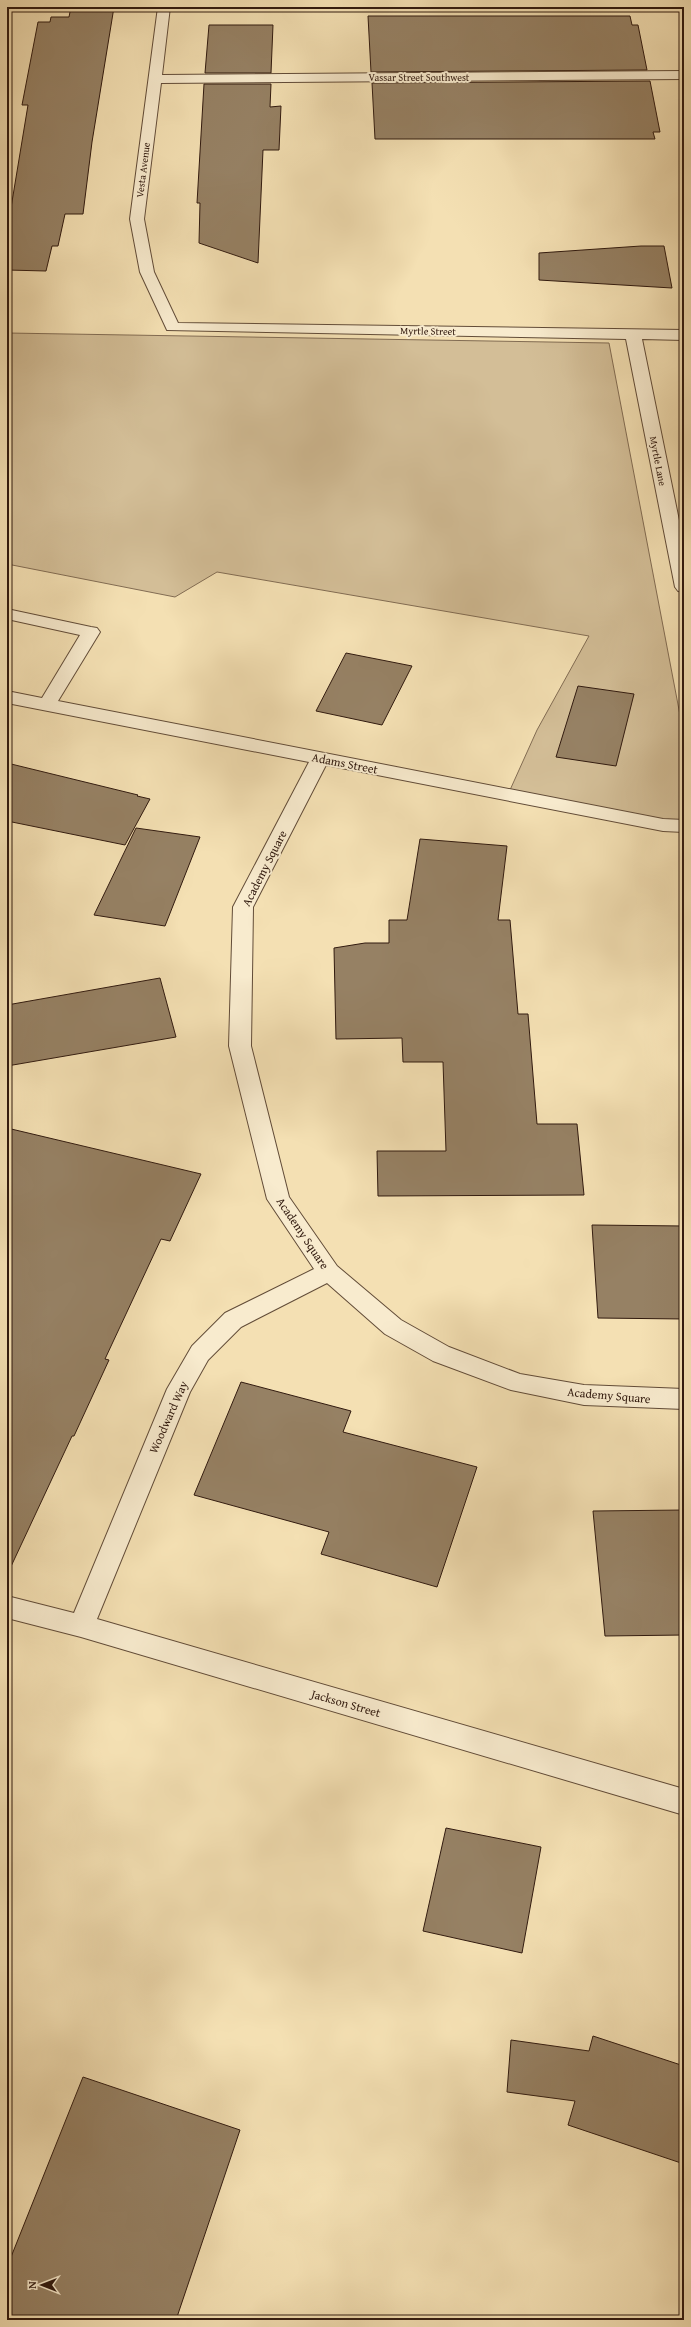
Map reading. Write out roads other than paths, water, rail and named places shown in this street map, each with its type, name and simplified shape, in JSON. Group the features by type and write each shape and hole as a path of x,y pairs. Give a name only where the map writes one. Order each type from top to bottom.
{"street":[{"name":"Vesta Avenue","path":"164,7 137,219 147,272 172,327"},
{"name":"Vassar Street Southwest","path":"154,79 684,75"},
{"name":"Myrtle Street","path":"172,327 684,335"},
{"name":"Myrtle Lane","path":"633,334 684,587"},
{"path":"7,614 91,632 46,704"},
{"name":"Adams Street","path":"7,696 663,825 684,826"},
{"name":"Academy Square","path":"320,758 243,907 240,1046 278,1199 329,1272 393,1327 441,1354 519,1383 584,1395 684,1399"},
{"name":"Woodward Way","path":"81,1626 179,1389 200,1353 233,1320 329,1272"},
{"name":"Jackson Street","path":"7,1607 81,1626 684,1802"}]}
